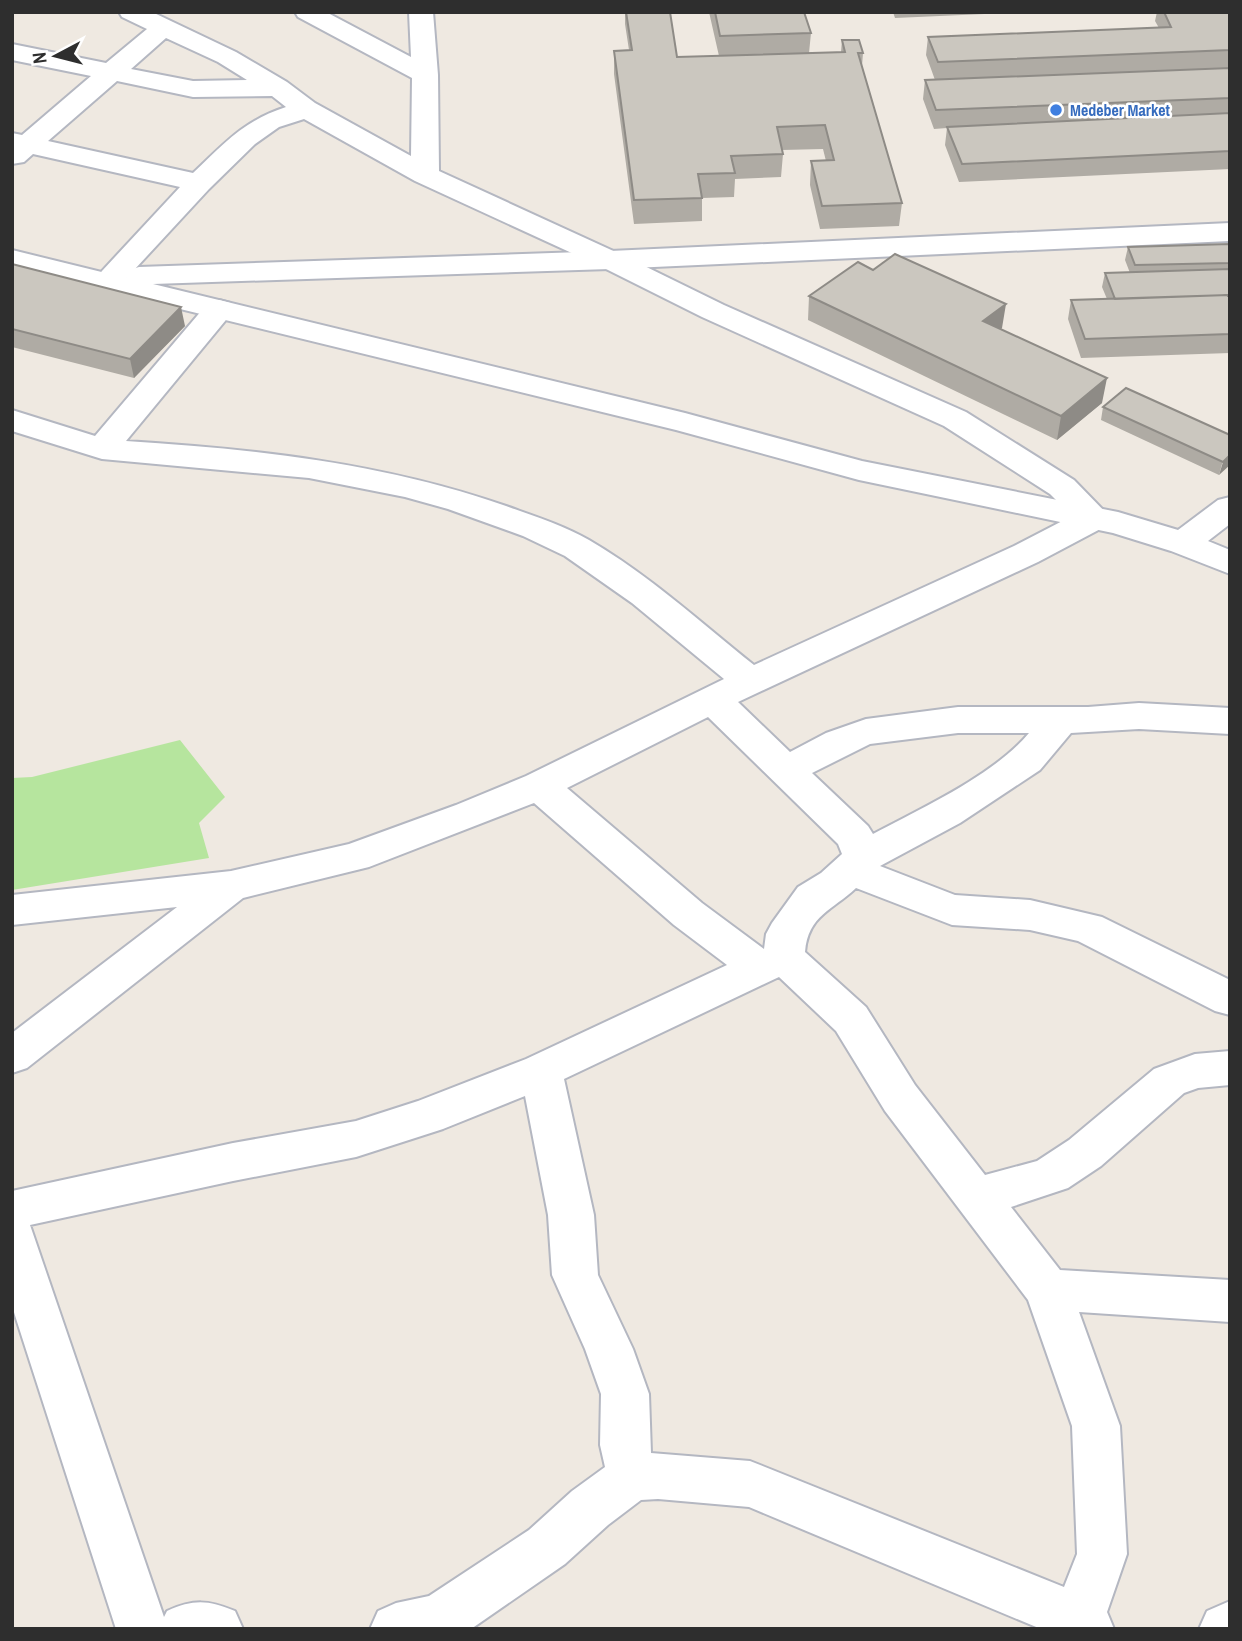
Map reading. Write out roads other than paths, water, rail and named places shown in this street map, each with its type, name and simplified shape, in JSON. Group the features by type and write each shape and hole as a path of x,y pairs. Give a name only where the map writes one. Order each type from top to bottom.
{"street":[{"path":"131,12 227,57 278,88 306,109 425,175 610,260 713,311 955,419 1062,487 1094,518"},
{"path":"307,12 425,75"},
{"path":"421,12 425,75 425,175"},
{"path":"17,148 164,27"},
{"path":"12,52 112,70 144,80 193,89 278,88"},
{"path":"102,277 245,138 270,121 306,109"},
{"path":"17,148 199,183"},
{"path":"102,277 610,260 1230,232"},
{"path":"12,259 102,277 219,309 684,423 859,470 966,495 1094,518 1184,543 1230,563"},
{"path":"102,449 219,309"},
{"path":"12,420 102,449 264,461 368,477 467,502 575,547 611,570 750,681"},
{"path":"1184,543 1230,508"},
{"path":"12,909 231,886 355,857 470,815 539,786 750,681 1014,560 1094,518"},
{"path":"713,700 854,836 857,863"},
{"path":"786,771 839,742 866,732 958,720 1060,721 1139,716 1230,721"},
{"path":"12,1210 233,1162 356,1139 428,1116 541,1071 771,962 786,934 812,898 857,863 946,813 1027,761 1060,721"},
{"path":"429,1625 547,1547 590,1508 632,1477 750,1484 1081,1626 1102,1553 1096,1426 1048,1290 900,1098 851,1019 771,962 688,914 539,786"},
{"path":"857,863 952,910 1030,915 1088,928 1230,999"},
{"path":"12,1056 231,886"},
{"path":"978,1196 1052,1175 1085,1153 1169,1081 1195,1072 1230,1068"},
{"path":"541,1071 571,1215 575,1275 610,1349 625,1394 624,1445 632,1477"},
{"path":"12,1235 142,1629"},
{"path":"1048,1290 1230,1301"},
{"path":"185,1629 217,1629"}],"place":[{"name":"Medeber Market","path":"1056,110"}]}
